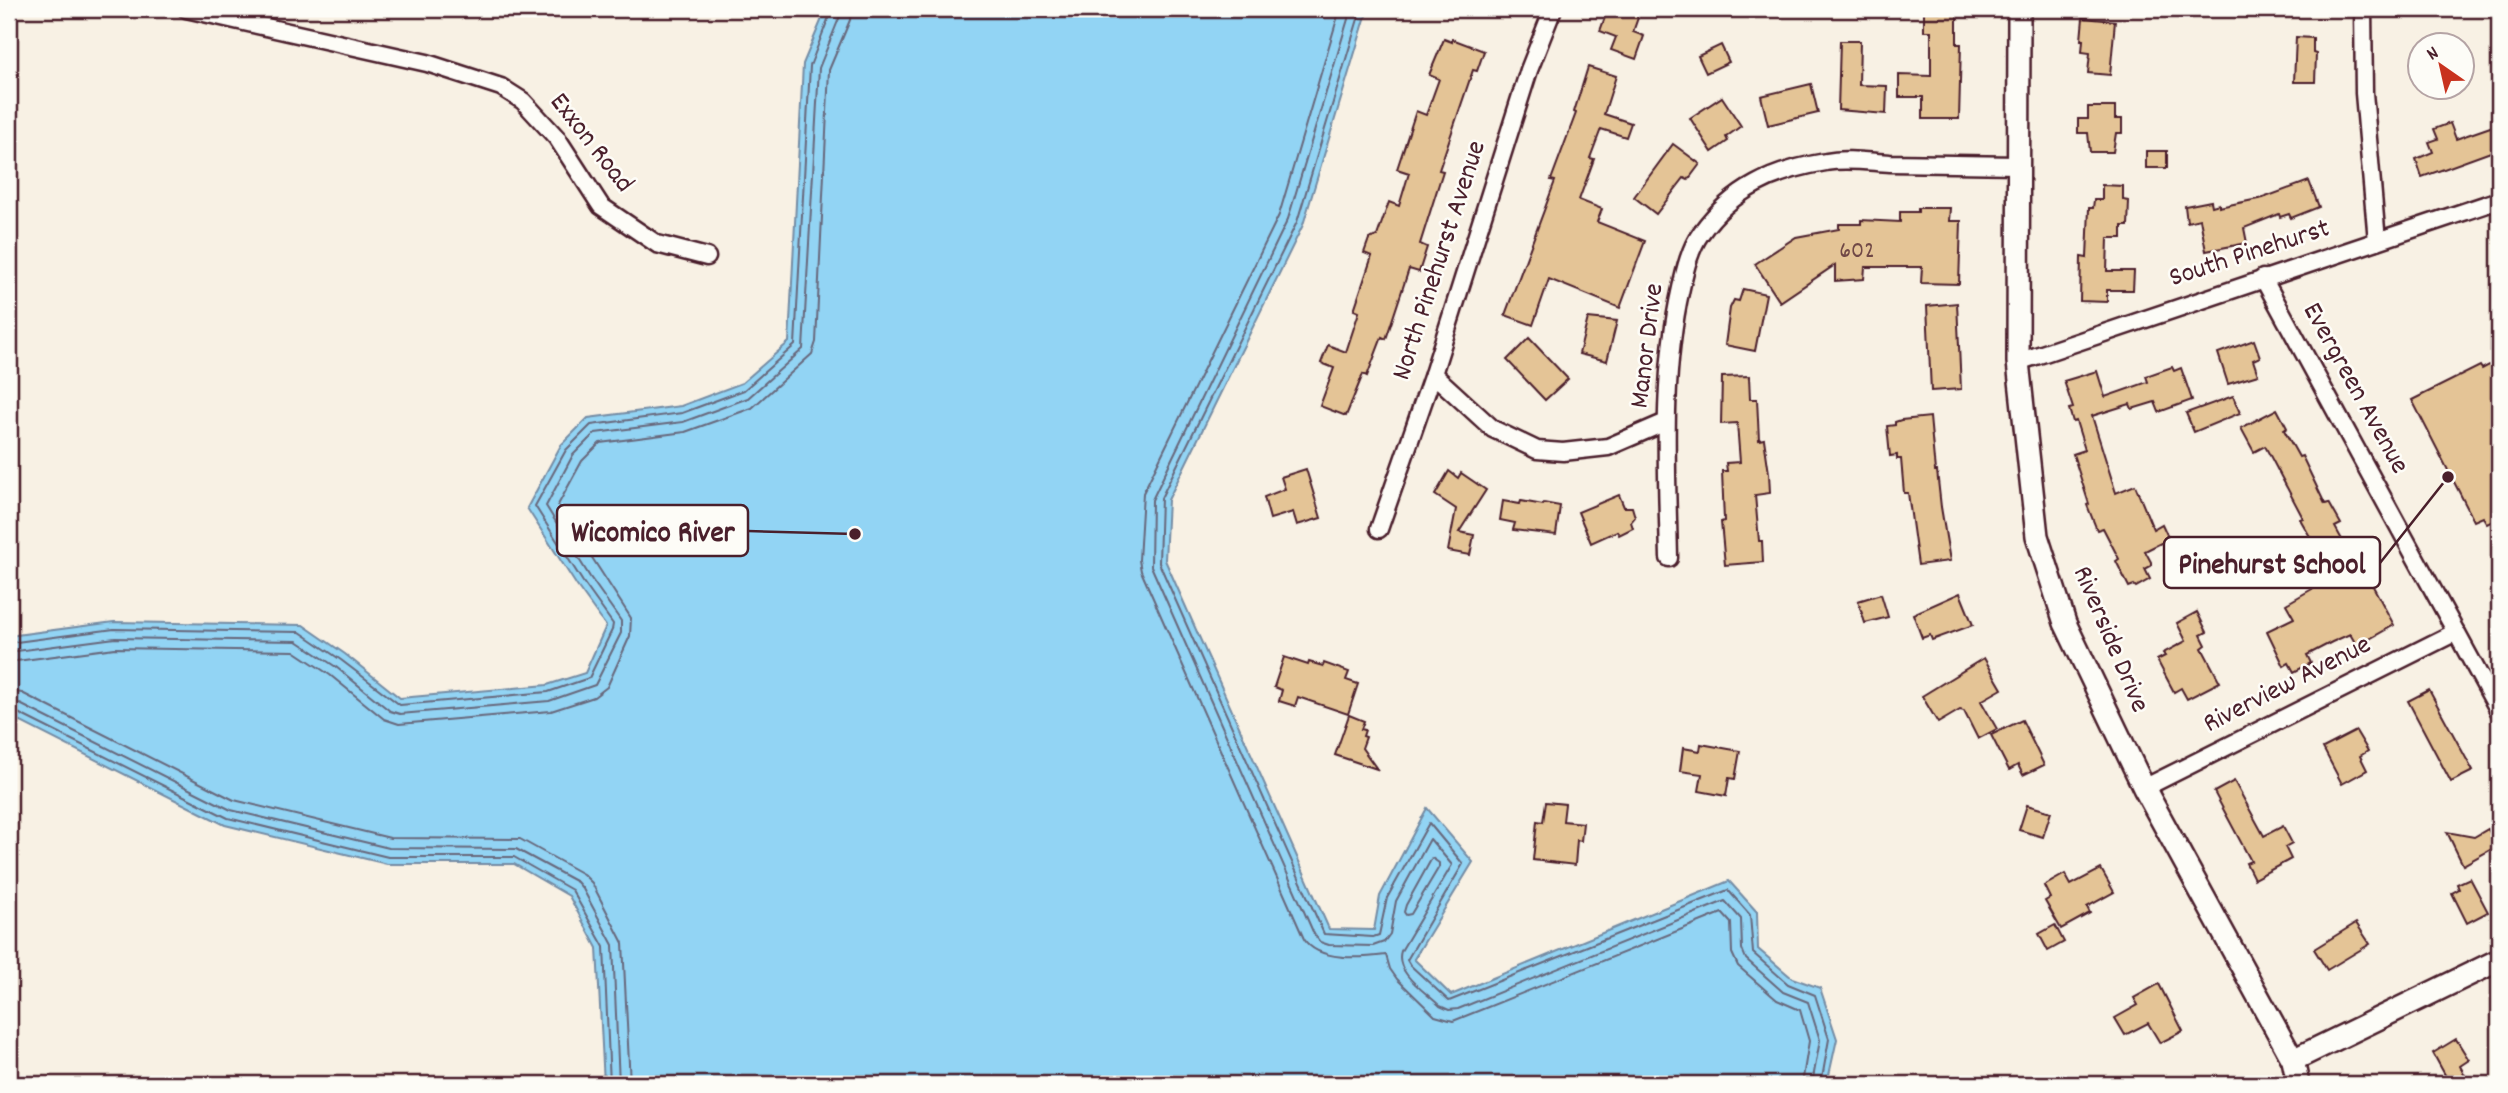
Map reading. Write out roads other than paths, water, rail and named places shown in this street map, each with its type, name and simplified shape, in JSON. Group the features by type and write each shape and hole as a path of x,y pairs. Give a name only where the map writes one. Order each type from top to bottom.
{"street":[{"name":"Exxon Road","path":"186,9 427,63 501,87 523,101 557,138 601,206 657,244 707,257"},
{"name":"North Pinehurst Avenue","path":"1379,529 1433,374 1529,70 1553,9"},
{"name":"Riverside Drive","path":"2019,9 2018,362 2038,536 2065,623 2144,788 2293,1060 2298,1084"},
{"path":"2363,9 2364,93 2377,241"},
{"name":"Manor Drive","path":"1669,558 1666,422 1676,307 1686,267 1700,234 1723,208 1750,186 1783,170 1830,161 2018,165"},
{"name":"South Pinehurst","path":"2018,362 2499,200"},
{"name":"Evergreen Avenue","path":"2263,278 2499,711"},
{"path":"1433,374 1493,429 1536,450 1563,452 1608,447 1666,422"},
{"name":"Riverview Avenue","path":"2144,788 2456,632"},
{"path":"2293,1060 2499,960"}],"water":[{"path":"826,9 1368,9 1303,225 1168,500 1165,560 1329,929 1374,930 1380,896 1427,808 1473,862 1414,959 1451,995 1729,881 1757,912 1758,949 1792,978 1820,988 1837,1039 1827,1084 604,1084 597,948 569,896 514,864 387,864 225,825 9,716 9,636 114,622 303,625 400,698 547,685 585,673 606,626 527,508 561,445 588,418 681,406 742,383 789,342 803,64"}],"place":[{"name":"Pinehurst School","path":"2448,477"},
{"name":"Wicomico River","path":"855,534"}]}
